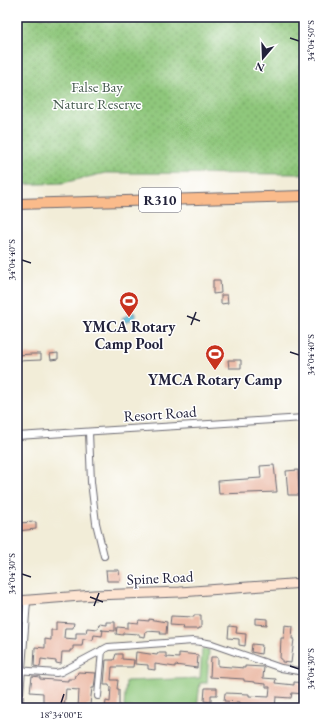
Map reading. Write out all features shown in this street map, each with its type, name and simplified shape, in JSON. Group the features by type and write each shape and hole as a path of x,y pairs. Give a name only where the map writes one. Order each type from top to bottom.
{"main road":[{"name":"R310","path":"17,204 304,196"},
{"name":"Spine Road","path":"22,601 94,595 180,592 304,583"}],"street":[{"name":"Resort Road","path":"17,436 304,418"},
{"path":"89,432 91,482 96,523 104,556"},
{"path":"19,708 22,601"},
{"path":"19,671 59,673 108,647 202,642 281,668 304,672"},
{"path":"98,696 102,650"}],"green space":[{"name":"False Bay Nature Reserve","path":"17,17 304,17 304,174 105,173 63,183 17,185"},
{"path":"202,649 209,650 207,683 200,683 197,708 124,708 126,681 200,678"}],"water":[{"name":"YMCA Rotary Camp Pool","path":"134,312 136,317 125,323 122,318"}],"building":[{"path":"213,280 220,280 221,293 213,294"},
{"path":"221,295 227,295 228,303 221,304"},
{"path":"58,353 58,359 51,360 50,354"},
{"path":"41,354 41,360 17,361 17,355"},
{"path":"228,360 241,360 241,368 229,368"},
{"path":"274,465 277,492 219,494 218,481 261,478 260,466"},
{"path":"298,470 299,495 288,495 286,471"},
{"path":"36,522 36,529 17,531 17,523"},
{"path":"106,570 119,570 120,581 107,581"},
{"path":"194,615 201,615 201,628 182,629 183,626 170,625 171,616 194,617"},
{"path":"255,618 267,619 267,625 255,624"},
{"path":"149,619 167,622 166,634 160,634 161,632 146,631 145,637 139,636 139,634 116,634 117,627 128,628 128,622 138,623 139,620 149,621"},
{"path":"56,622 74,623 73,628 65,628 64,638 76,639 76,633 86,633 87,628 98,629 99,624 107,625 107,622 115,622 115,631 103,630 102,636 94,635 93,640 83,639 82,646 73,646 73,650 70,650 70,652 62,652 61,664 56,663 56,661 41,659 40,667 34,666 35,647 45,648 45,639 51,640 51,630 56,630"},
{"path":"285,625 293,626 292,639 294,639 291,663 282,662 282,659 280,659 281,638 284,638"},
{"path":"229,626 237,627 236,633 246,634 245,646 239,645 239,639 228,638"},
{"path":"252,644 262,645 261,654 251,652"},
{"path":"136,652 157,655 158,653 166,653 166,657 179,658 179,653 198,655 197,668 155,664 155,670 148,669 148,665 135,664"},
{"path":"116,654 122,654 122,659 134,660 133,667 112,667 111,680 118,680 117,689 119,689 119,708 105,708 106,701 110,702 111,687 109,685 104,685 106,660 114,660"},
{"path":"211,657 218,657 218,666 245,668 245,666 264,667 263,678 276,679 275,683 294,685 294,682 304,683 304,694 292,693 291,698 276,697 275,708 268,708 268,705 240,704 240,702 224,701 225,693 269,697 270,687 266,687 266,684 244,681 244,679 210,677"},
{"path":"78,672 96,673 90,705 87,705 87,708 78,708 79,690 66,689 64,708 47,708 43,706 43,693 30,692 32,676 40,677 40,679 68,681 68,679 75,679"},
{"path":"205,688 217,688 217,695 211,695 211,702 204,701"}],"place":[{"name":"YMCA Rotary Camp Pool","path":"129,318"},
{"name":"YMCA Rotary Camp","path":"215,371"}]}
